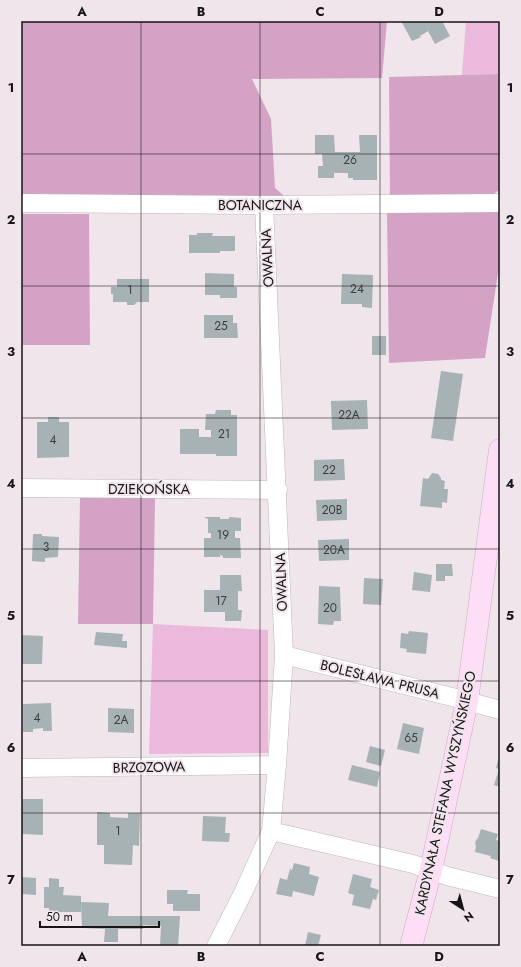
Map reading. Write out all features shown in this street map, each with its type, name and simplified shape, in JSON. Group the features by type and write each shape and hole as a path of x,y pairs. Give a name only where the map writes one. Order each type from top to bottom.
{"main road":[{"name":"KARDYNAŁA STEFANA WYSZYŃSKIEGO","path":"411,946 431,870 467,701 500,450"}],"street":[{"name":"BOTANICZNA","path":"21,202 264,205 500,203"},
{"name":"OWALNA","path":"216,946 243,893 271,831 277,765 284,655 278,490 264,205"},
{"name":"DZIEKOŃSKA","path":"21,488 278,490"},
{"name":"BOLESŁAWA PRUSA","path":"284,655 500,710"},
{"name":"BRZOZOWA","path":"21,768 277,765"},
{"path":"271,831 413,864 447,876 500,889"}],"shaded area":[{"path":"21,21 387,21 382,78 252,79 271,119 275,188 288,199 21,195"},
{"path":"466,21 500,21 500,74 462,75"},
{"path":"500,74 500,189 491,196 390,198 389,77"},
{"path":"500,207 500,260 485,358 389,363 387,209"},
{"path":"21,214 89,214 90,345 21,345"},
{"path":"80,498 155,498 153,624 78,624"},
{"path":"153,624 268,630 268,753 149,754"}],"building":[{"path":"401,21 442,21 450,36 435,44 428,31 420,36 421,37 412,41"},
{"path":"315,135 334,135 335,152 360,152 359,135 377,135 377,180 353,180 353,178 348,178 348,173 334,173 334,178 318,178 318,166 323,166 322,154 315,154"},
{"path":"197,233 213,233 212,236 235,236 235,251 220,251 220,253 189,253 189,235 197,235"},
{"path":"205,273 234,274 234,287 237,287 237,298 220,298 220,295 205,295"},
{"path":"342,274 373,275 372,308 362,307 362,304 341,304"},
{"path":"117,279 149,279 149,302 137,302 134,305 127,305 127,302 113,302 111,287 117,287"},
{"path":"204,315 233,315 233,323 237,323 238,338 204,338"},
{"path":"372,336 386,336 386,355 372,355"},
{"path":"441,371 463,374 453,441 431,438"},
{"path":"367,400 368,429 332,430 331,401"},
{"path":"216,410 231,410 231,415 237,415 237,456 216,456 216,454 180,454 180,429 199,429 199,437 211,437 211,430 205,430 206,414 215,414"},
{"path":"48,417 59,417 59,422 69,422 69,457 37,458 37,422 48,422"},
{"path":"344,459 345,480 314,481 314,460"},
{"path":"432,473 438,474 441,480 445,481 444,489 448,489 447,503 442,502 442,508 420,506 423,478 428,479"},
{"path":"347,499 347,520 317,521 316,500"},
{"path":"204,517 220,517 220,519 229,519 229,517 241,518 241,531 235,531 235,538 240,538 241,558 223,558 223,556 220,555 220,557 204,557 204,538 211,538 211,533 208,533 208,519"},
{"path":"33,534 59,537 58,557 45,558 45,562 32,561"},
{"path":"349,539 349,560 319,561 318,540"},
{"path":"436,564 452,564 453,576 445,576 445,581 436,581"},
{"path":"414,572 432,575 430,592 412,590"},
{"path":"220,575 241,575 242,591 238,591 238,610 242,610 241,621 225,621 225,612 204,612 204,590 220,590"},
{"path":"364,578 383,579 381,605 363,604"},
{"path":"319,586 340,587 341,621 334,621 333,625 318,624"},
{"path":"409,631 428,633 426,654 406,652 407,649 400,648 401,633 408,634"},
{"path":"96,632 123,634 122,641 127,641 127,648 94,645"},
{"path":"21,635 43,636 42,664 21,664"},
{"path":"51,703 52,731 43,731 43,728 33,729 33,732 23,732 23,704"},
{"path":"108,708 134,709 134,733 108,732"},
{"path":"403,723 424,728 419,754 397,749"},
{"path":"370,746 385,750 381,766 366,762"},
{"path":"498,760 500,760 500,787 494,785 499,769 496,768"},
{"path":"352,765 380,772 377,787 348,780"},
{"path":"21,799 43,799 43,835 22,834"},
{"path":"97,812 110,813 110,817 128,818 128,813 140,813 139,846 133,845 132,865 104,864 104,845 97,845"},
{"path":"203,816 226,817 225,833 230,833 229,842 202,841"},
{"path":"481,829 498,834 496,840 500,841 499,861 490,858 491,856 475,852 475,843"},
{"path":"294,863 310,867 309,874 319,877 314,896 293,891 292,897 276,894 280,878 287,880 290,869 292,870"},
{"path":"353,874 372,879 370,887 379,890 376,900 373,899 370,909 352,905 354,895 348,893"},
{"path":"21,877 36,878 36,895 21,894"},
{"path":"49,878 59,879 59,887 64,887 63,895 81,896 81,912 49,912 49,908 44,908 44,887 49,887"},
{"path":"167,890 188,890 187,894 200,894 200,911 173,911 173,904 167,904"},
{"path":"81,902 109,903 108,916 180,916 178,946 160,946 161,926 143,925 143,929 118,929 118,942 104,942 105,929 82,928"},
{"path":"308,932 321,935 318,946 305,946"}]}
